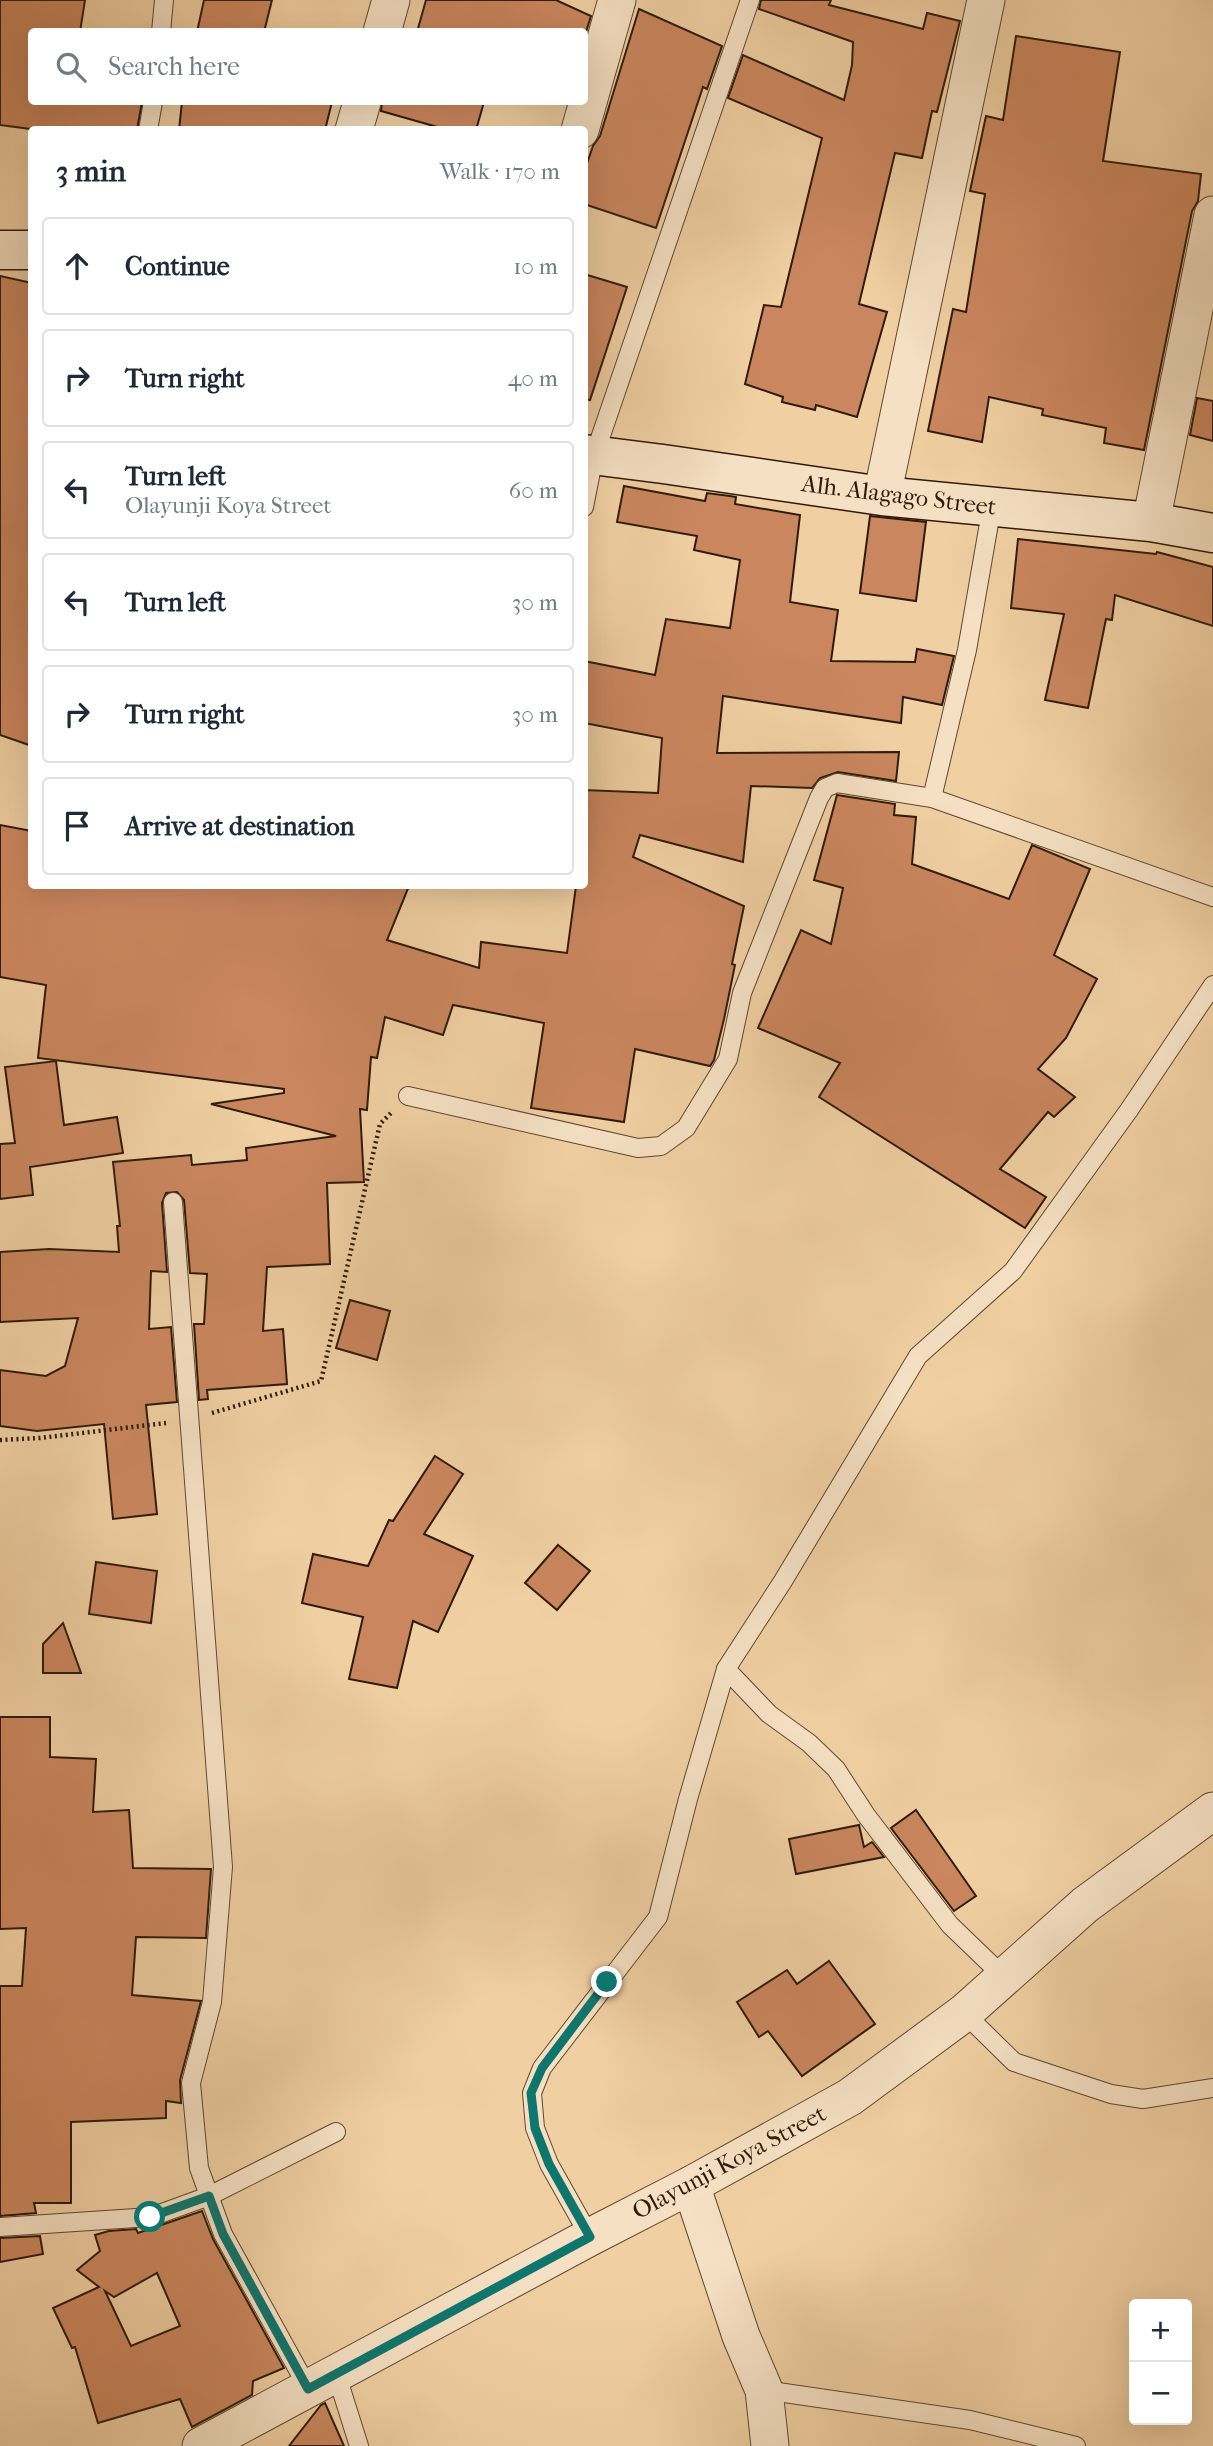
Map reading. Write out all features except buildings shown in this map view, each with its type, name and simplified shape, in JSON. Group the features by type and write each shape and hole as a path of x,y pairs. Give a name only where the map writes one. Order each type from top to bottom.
{"main road":[{"path":"0,250 28,250"},
{"name":"Alh. Alagago Street","path":"589,455 882,496 1151,522 1213,533"}],"street":[{"path":"383,28 391,0"},
{"path":"588,102 617,0"},
{"path":"882,496 986,0"},
{"path":"355,126 361,105"},
{"path":"581,126 587,105"},
{"path":"1151,522 1213,215"},
{"name":"Olayunji Koya Street","path":"201,2446 691,2185 850,2097 964,2013 1085,1905 1213,1811"},
{"path":"691,2185 741,2336 764,2390 769,2446"}],"lane":[{"path":"161,28 164,0"},
{"path":"589,455 750,0"},
{"path":"149,126 152,105"},
{"path":"932,798 967,650 992,506"},
{"path":"408,1096 638,1148 661,1146 686,1128 728,1059 742,993 825,788 837,783 932,798 1213,897"},
{"path":"590,2237 549,2164 535,2128 531,2093 542,2068 658,1917 688,1799 726,1669 783,1581 918,1356 1013,1271 1129,1110 1213,985"},
{"path":"173,1202 223,1867 212,2002 191,2083 199,2168 223,2234 322,2381 359,2446"},
{"path":"726,1669 769,1714 809,1743 836,1769 866,1815 950,1925 1004,1977"},
{"path":"964,2013 1014,2062 1111,2094 1143,2099 1213,2088"},
{"path":"0,2227 150,2217 209,2196 335,2132"},
{"path":"764,2390 970,2420 1076,2446"}],"path":[{"path":"321,1381 380,1124 408,1096"}],"route":[{"path":"150,2217 209,2196 223,2234 308,2389 590,2237 549,2164 535,2128 531,2093 542,2068 607,1982"}]}
